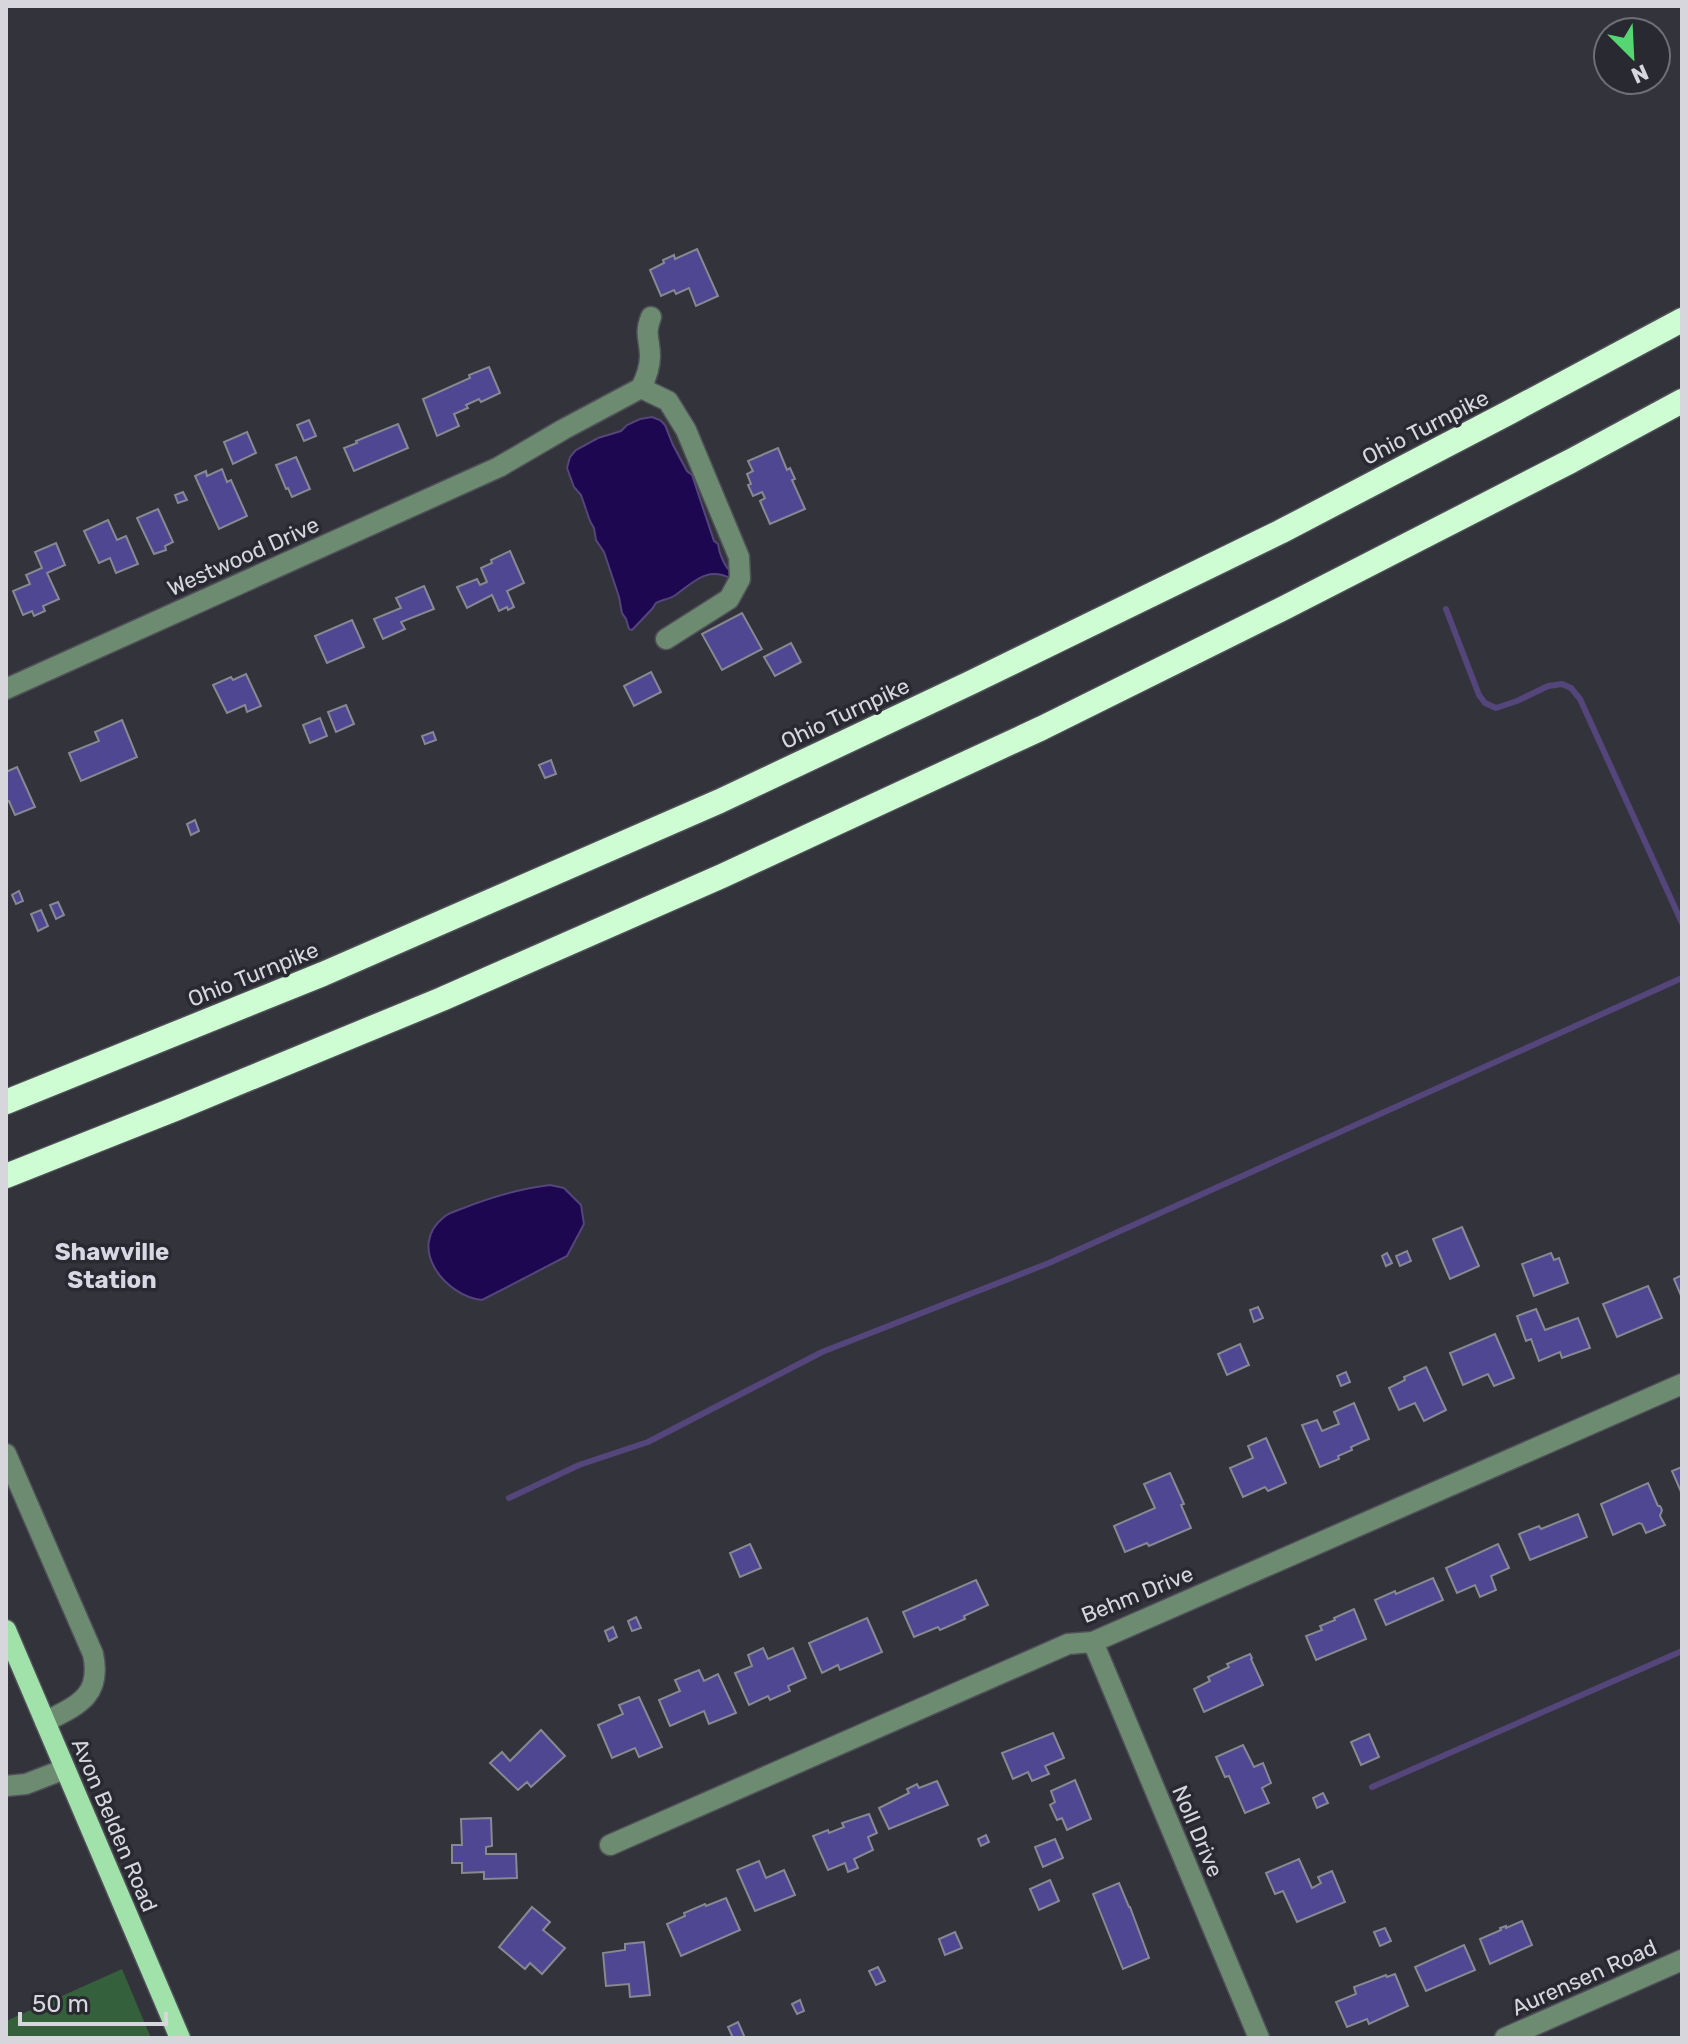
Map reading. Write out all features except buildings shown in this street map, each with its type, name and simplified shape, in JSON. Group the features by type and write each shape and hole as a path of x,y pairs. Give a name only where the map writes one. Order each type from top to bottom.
{"highway":[{"name":"Ohio Turnpike","path":"6,1102 323,974 720,801 1280,532 1682,320"},
{"path":"6,1176 456,993 722,876 1042,728 1296,602 1682,401"}],"main road":[{"name":"Avon Belden Road","path":"6,1630 180,2038"}],"street":[{"path":"651,317 646,329 650,358 647,377 641,388 668,401 686,430 739,557 740,579 729,599 666,639"},
{"name":"Westwood Drive","path":"6,689 499,467 641,388"},
{"name":"Behm Drive","path":"610,1845 1068,1644 1093,1642 1682,1384"},
{"path":"6,1454 93,1654 96,1670 95,1682 80,1702 45,1722"},
{"name":"Noll Drive","path":"1093,1642 1259,2038"},
{"path":"6,1786 26,1784 65,1769"},
{"name":"Aurensen Road","path":"1505,2038 1682,1960"}],"green space":[{"path":"122,1969 151,2038 6,2038 6,2021"}],"shaded area":[{"path":"652,417 665,425 687,471 692,475 714,541 732,573 732,579 715,574 701,577 674,596 656,603 632,630 622,613 604,552 596,540 581,495 574,487 567,468 576,450 598,438 621,431 640,419"},
{"path":"550,1185 564,1188 581,1205 584,1224 567,1256 482,1300 468,1297 444,1280 435,1268 429,1242 433,1229 444,1217 494,1197"}],"waterway":[{"path":"1446,609 1479,695 1485,703 1496,708 1548,686 1562,684 1571,688 1580,699 1682,923"},
{"path":"509,1498 579,1465 648,1442 822,1352 1049,1263 1682,978"},
{"path":"1372,1787 1682,1651"}],"district":[{"name":"Shawville Station","path":"112,1266"}]}
